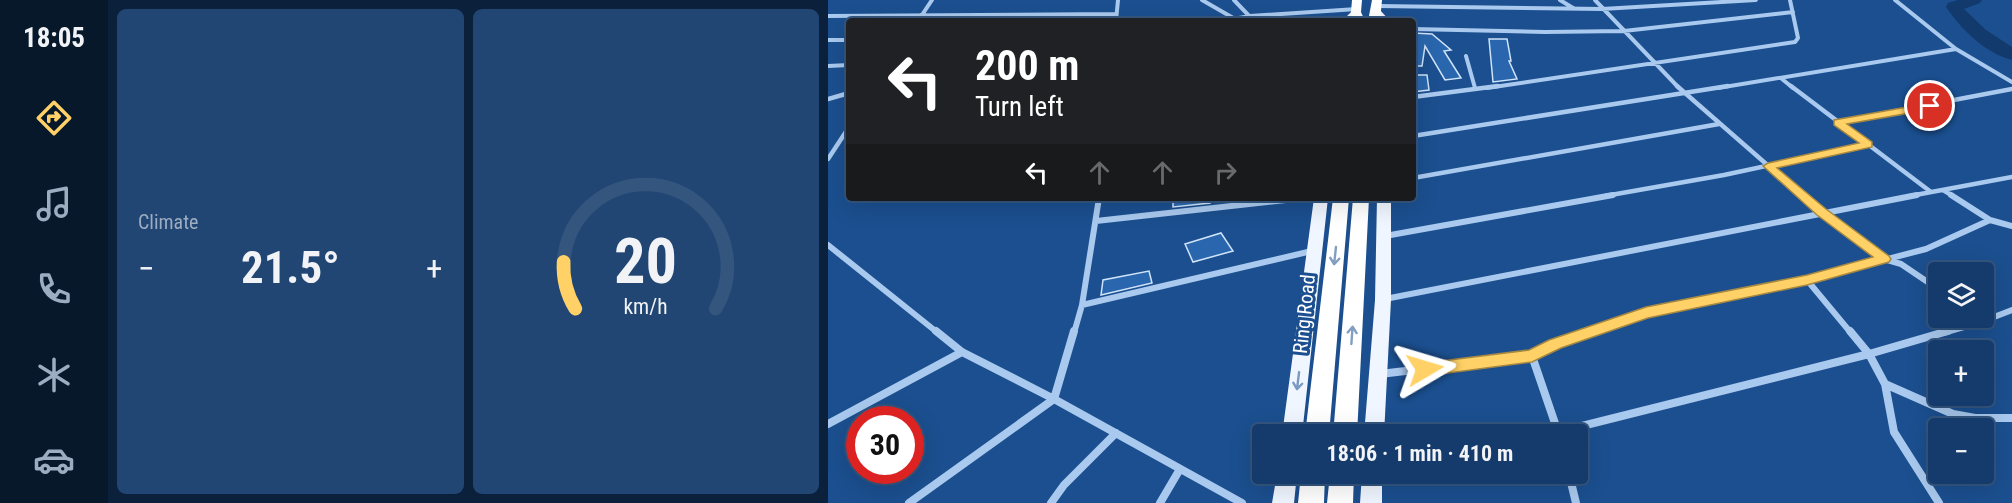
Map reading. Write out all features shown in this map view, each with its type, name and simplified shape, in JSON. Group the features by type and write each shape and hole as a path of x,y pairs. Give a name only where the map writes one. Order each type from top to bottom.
{"highway":[{"name":"Ring Road","path":"1318,424 1341,201"},
{"path":"1346,424 1361,201"},
{"path":"1311,503 1312,484"},
{"path":"1340,503 1341,484"}],"main road":[{"path":"1293,424 1313,251 1321,201"},
{"path":"1375,424 1383,300 1384,201"},
{"path":"1284,503 1286,484"},
{"path":"1371,503 1372,484"}],"street":[{"path":"922,16 932,0"},
{"path":"1116,18 1118,0"},
{"path":"1202,0 1233,18"},
{"path":"1234,0 1250,16"},
{"path":"1560,0 1574,9"},
{"path":"1595,0 1622,31 1683,92 1821,212 1884,259 1902,264 1928,282"},
{"path":"1377,10 1602,9 1756,0"},
{"path":"1416,97 1795,42 1798,38 1790,0"},
{"path":"1894,0 1956,49 2012,82"},
{"path":"1243,18 1357,10"},
{"path":"1416,29 1622,31 1663,28 1724,17 1793,12"},
{"path":"828,16 1116,14"},
{"path":"828,40 846,40"},
{"path":"1416,136 1683,92 1782,79 1956,49"},
{"path":"1466,56 1475,88"},
{"path":"828,66 846,65"},
{"path":"1782,79 1931,192"},
{"path":"1838,122 2012,90"},
{"path":"828,99 846,94"},
{"path":"1416,177 1719,124"},
{"path":"828,159 846,132"},
{"path":"1383,237 1768,166 1868,144"},
{"path":"1383,300 1821,212 2012,177"},
{"path":"1943,190 1990,220 2012,226"},
{"path":"909,503 1054,399 1082,305 1099,201"},
{"path":"1096,221 1277,201"},
{"path":"1377,374 1532,356 1555,344 1646,313 1807,280 1926,249 1990,220"},
{"path":"828,245 962,352 1054,399 1242,503"},
{"path":"1082,305 1313,251"},
{"path":"1807,280 1869,354 1885,384 1894,432 1939,503"},
{"path":"1994,315 2012,310"},
{"path":"1588,425 1869,354 1952,328"},
{"path":"828,424 962,352"},
{"path":"1532,356 1555,424"},
{"path":"1885,384 1953,414 1976,418 2012,418"},
{"path":"1052,503 1064,485 1116,433"},
{"path":"1160,503 1180,469"},
{"path":"1571,484 1576,503"}],"building":[{"path":"1416,33 1432,34 1451,50 1444,51 1461,78 1445,80 1425,46 1422,66 1416,66"},
{"path":"1489,39 1507,39 1511,61 1509,61 1517,79 1493,82"},
{"path":"1416,75 1427,75 1429,90 1416,92"},
{"path":"1173,201 1210,201 1210,203 1173,207"},
{"path":"1221,233 1233,251 1193,262 1185,244"},
{"path":"1149,271 1152,283 1101,295 1103,280"}],"waterway":[{"path":"1974,0 1954,7 1980,34 2012,54"}],"route":[{"path":"1425,369 1532,356 1555,344 1646,313 1807,280 1884,259 1821,212 1768,166 1868,144 1838,122 1930,106"}]}
